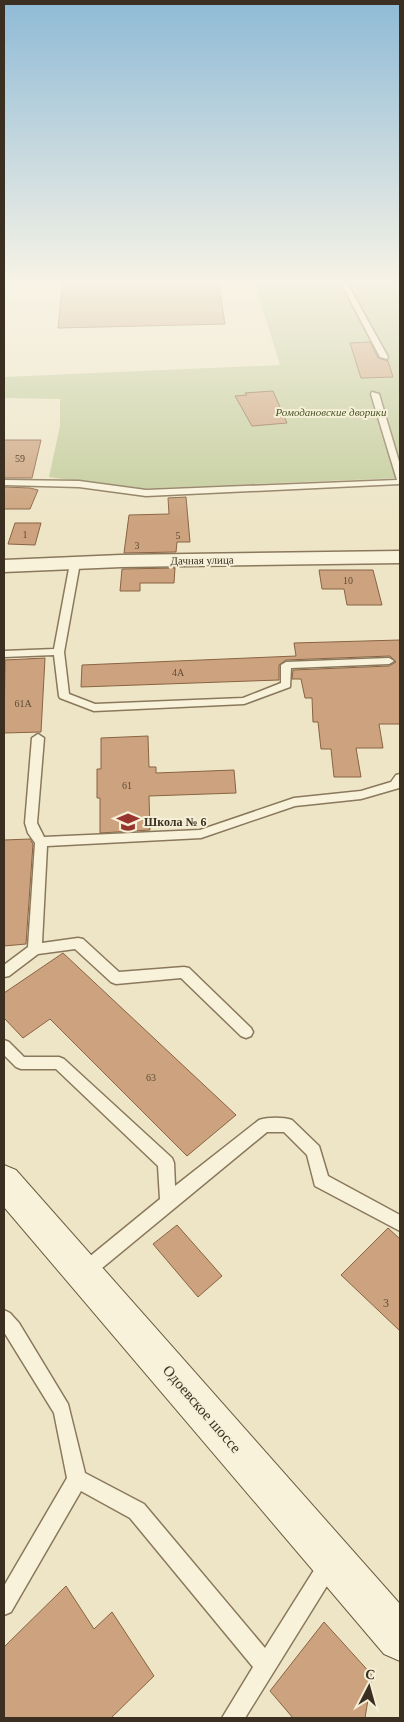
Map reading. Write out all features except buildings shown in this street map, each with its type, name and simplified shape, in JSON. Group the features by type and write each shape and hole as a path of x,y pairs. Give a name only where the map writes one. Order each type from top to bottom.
{"main road":[{"name":"Одоевское шоссе","path":"4,1181 400,1638"}],"street":[{"name":"Дачная улица","path":"4,566 400,557"}],"lane":[{"path":"375,394 400,478"},
{"path":"4,484 79,484 146,493 400,482"},
{"path":"75,563 59,652 64,696 94,708 244,701 286,686 286,665 389,661"},
{"path":"4,654 59,652"},
{"path":"35,949 41,842 34,833 31,823 38,738"},
{"path":"41,842 200,834 294,802 361,794 395,785 400,778"},
{"path":"4,972 35,949 78,942 116,978 184,972 246,1032"},
{"path":"4,1046 21,1063 59,1063 166,1163 168,1202"},
{"path":"83,1272 264,1125 287,1125 314,1151 321,1181 400,1223"},
{"path":"4,1319 13,1329 62,1410 77,1479 4,1605"},
{"path":"77,1479 137,1512 265,1665"},
{"path":"233,1718 332,1559"}],"green space":[{"name":"Ромодановские дворики","path":"279,361 400,361 400,478 133,489 49,477 60,426 60,399 4,398 4,377 280,365"}],"place":[{"name":"Школа № 6","path":"128,822"}]}
